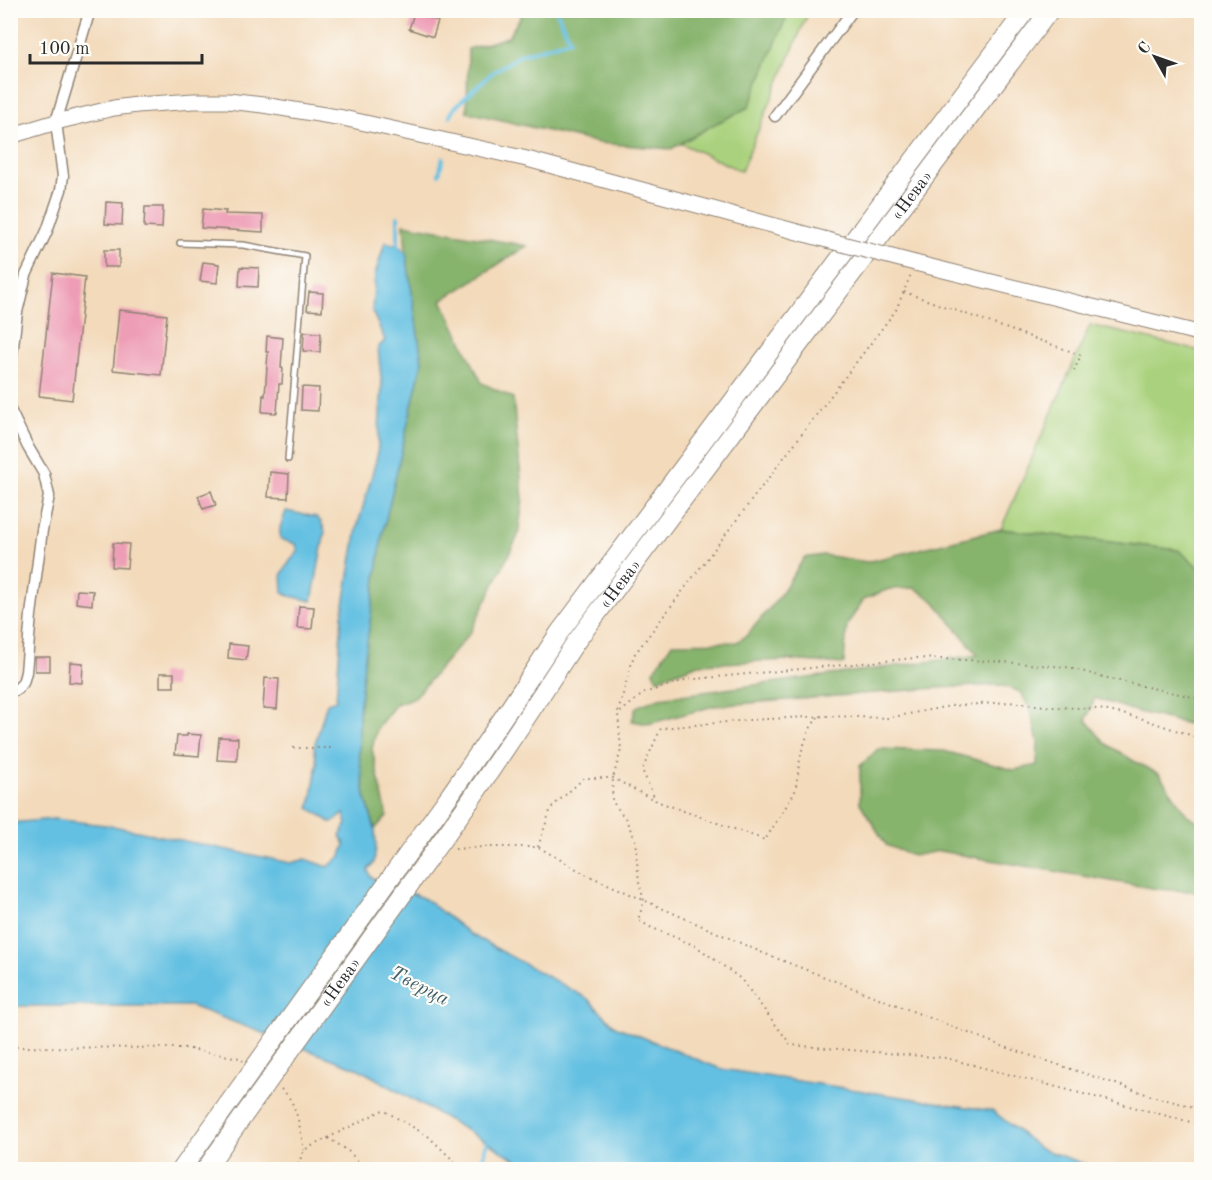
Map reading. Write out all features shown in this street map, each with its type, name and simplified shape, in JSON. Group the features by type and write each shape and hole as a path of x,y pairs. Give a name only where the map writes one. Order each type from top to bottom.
{"highway":[{"name":"«Нева»","path":"181,1170 452,792 559,633 1026,10"},
{"name":"«Нева»","path":"205,1170 470,801 575,643 1050,10"}],"main road":[{"path":"10,136 114,108 159,102 217,101 274,106 343,118 527,159 915,263 1202,334"}],"street":[{"path":"10,372 17,312 26,275 47,231 61,190 63,176 56,122 90,10"},
{"path":"775,116 853,10"},
{"path":"10,410 44,474 50,496 42,530 26,672 23,683 16,690 10,691"}],"lane":[{"path":"180,243 243,245 305,256 288,459"}],"path":[{"path":"915,263 896,310 634,655 618,714 621,750 613,778 612,801 625,818 635,839 639,882 644,901 638,920 696,946 741,979 791,1045 946,1058 1202,1125"},
{"path":"904,292 1082,356 1073,374"},
{"path":"618,714 644,693 685,680 915,658 1066,667 1202,699"},
{"path":"656,801 642,770 661,728 748,720 818,717 888,718 950,705 1009,702 1099,709 1140,718 1202,739"},
{"path":"538,847 551,808 584,778 613,778 656,801 765,840 795,792 801,753 809,730 818,717"},
{"path":"293,748 335,748"},
{"path":"456,849 538,847 585,874 763,953 1002,1046 1155,1097 1202,1109"},
{"path":"10,1047 184,1048"},
{"path":"296,1170 304,1150 383,1110 428,1136 457,1164 459,1170"},
{"path":"328,1138 347,1150 367,1170"}],"green space":[{"path":"524,11 789,11 749,107 671,149 599,143 467,112 468,49 508,37"},
{"path":"731,11 809,11 741,171 604,108"},
{"path":"404,224 527,246 442,300 482,383 513,398 523,499 518,536 470,633 415,697 396,704 377,728 372,749 387,816 375,829 365,796 359,755 359,711 382,536 422,362"},
{"path":"1090,325 1201,351 1201,569 1178,550 1001,529"},
{"path":"1001,529 1178,550 1201,569 1201,727 1138,712 1095,698 1086,720 1105,743 1159,774 1187,815 1201,823 1201,892 1157,889 939,851 913,856 886,845 860,803 860,766 878,749 944,751 1014,770 1037,765 1038,742 1031,712 1021,692 1000,685 714,706 648,724 632,721 636,707 659,698 978,655 934,601 915,588 889,589 864,599 847,625 844,664 788,660 699,664 657,679 653,672 672,643 737,642 747,635 779,597 804,558 823,555 867,562"}],"water":[{"name":"Тверца","path":"385,242 397,245 406,252 422,362 382,536 359,711 359,754 365,796 375,829 374,863 368,870 371,877 425,899 470,934 587,998 615,1026 721,1069 993,1111 1039,1148 1099,1169 531,1169 359,1069 191,1006 11,1006 10,823 54,819 113,826 291,863 306,859 328,867 341,856 345,844 340,836 347,824 344,814 332,823 309,808 317,763 314,747 327,703 336,700 342,616 357,528 377,457 382,387 378,348 385,340 372,311 375,275"},
{"path":"286,511 316,517 325,531 312,601 283,592 282,574 298,552 296,544 280,539 280,528"}],"building":[{"path":"414,13 438,21 433,37 409,29"},
{"path":"106,202 123,203 122,225 105,224"},
{"path":"145,207 163,207 162,228 144,227"},
{"path":"203,209 226,211 225,214 263,215 263,232 201,228"},
{"path":"104,250 119,250 119,267 104,267"},
{"path":"203,262 219,264 217,283 200,281"},
{"path":"240,267 259,268 258,287 239,286"},
{"path":"53,273 85,277 72,400 39,396"},
{"path":"309,292 323,293 322,311 307,310"},
{"path":"119,310 167,315 161,375 113,370"},
{"path":"304,332 321,333 320,352 303,351"},
{"path":"267,336 283,338 282,384 279,384 277,413 262,412 268,352 266,352"},
{"path":"302,387 319,388 318,411 301,410"},
{"path":"270,472 289,474 288,498 268,497"},
{"path":"211,491 216,505 203,509 198,496"},
{"path":"113,543 129,544 127,568 112,567"},
{"path":"77,590 93,591 92,605 76,603"},
{"path":"299,606 314,607 312,629 297,628"},
{"path":"229,644 248,646 246,660 228,658"},
{"path":"35,657 50,657 50,671 35,671"},
{"path":"70,662 83,663 82,683 69,682"},
{"path":"160,673 174,673 174,687 160,687"},
{"path":"265,678 279,679 277,709 263,708"},
{"path":"187,734 201,735 199,756 175,754 177,736 187,736"},
{"path":"219,737 238,738 237,761 217,760"}],"waterway":[{"path":"450,116 454,108 493,72 520,55 570,40 556,10"},
{"path":"439,174 443,158"},
{"path":"398,217 398,249"},
{"path":"477,1170 487,1142"}]}
